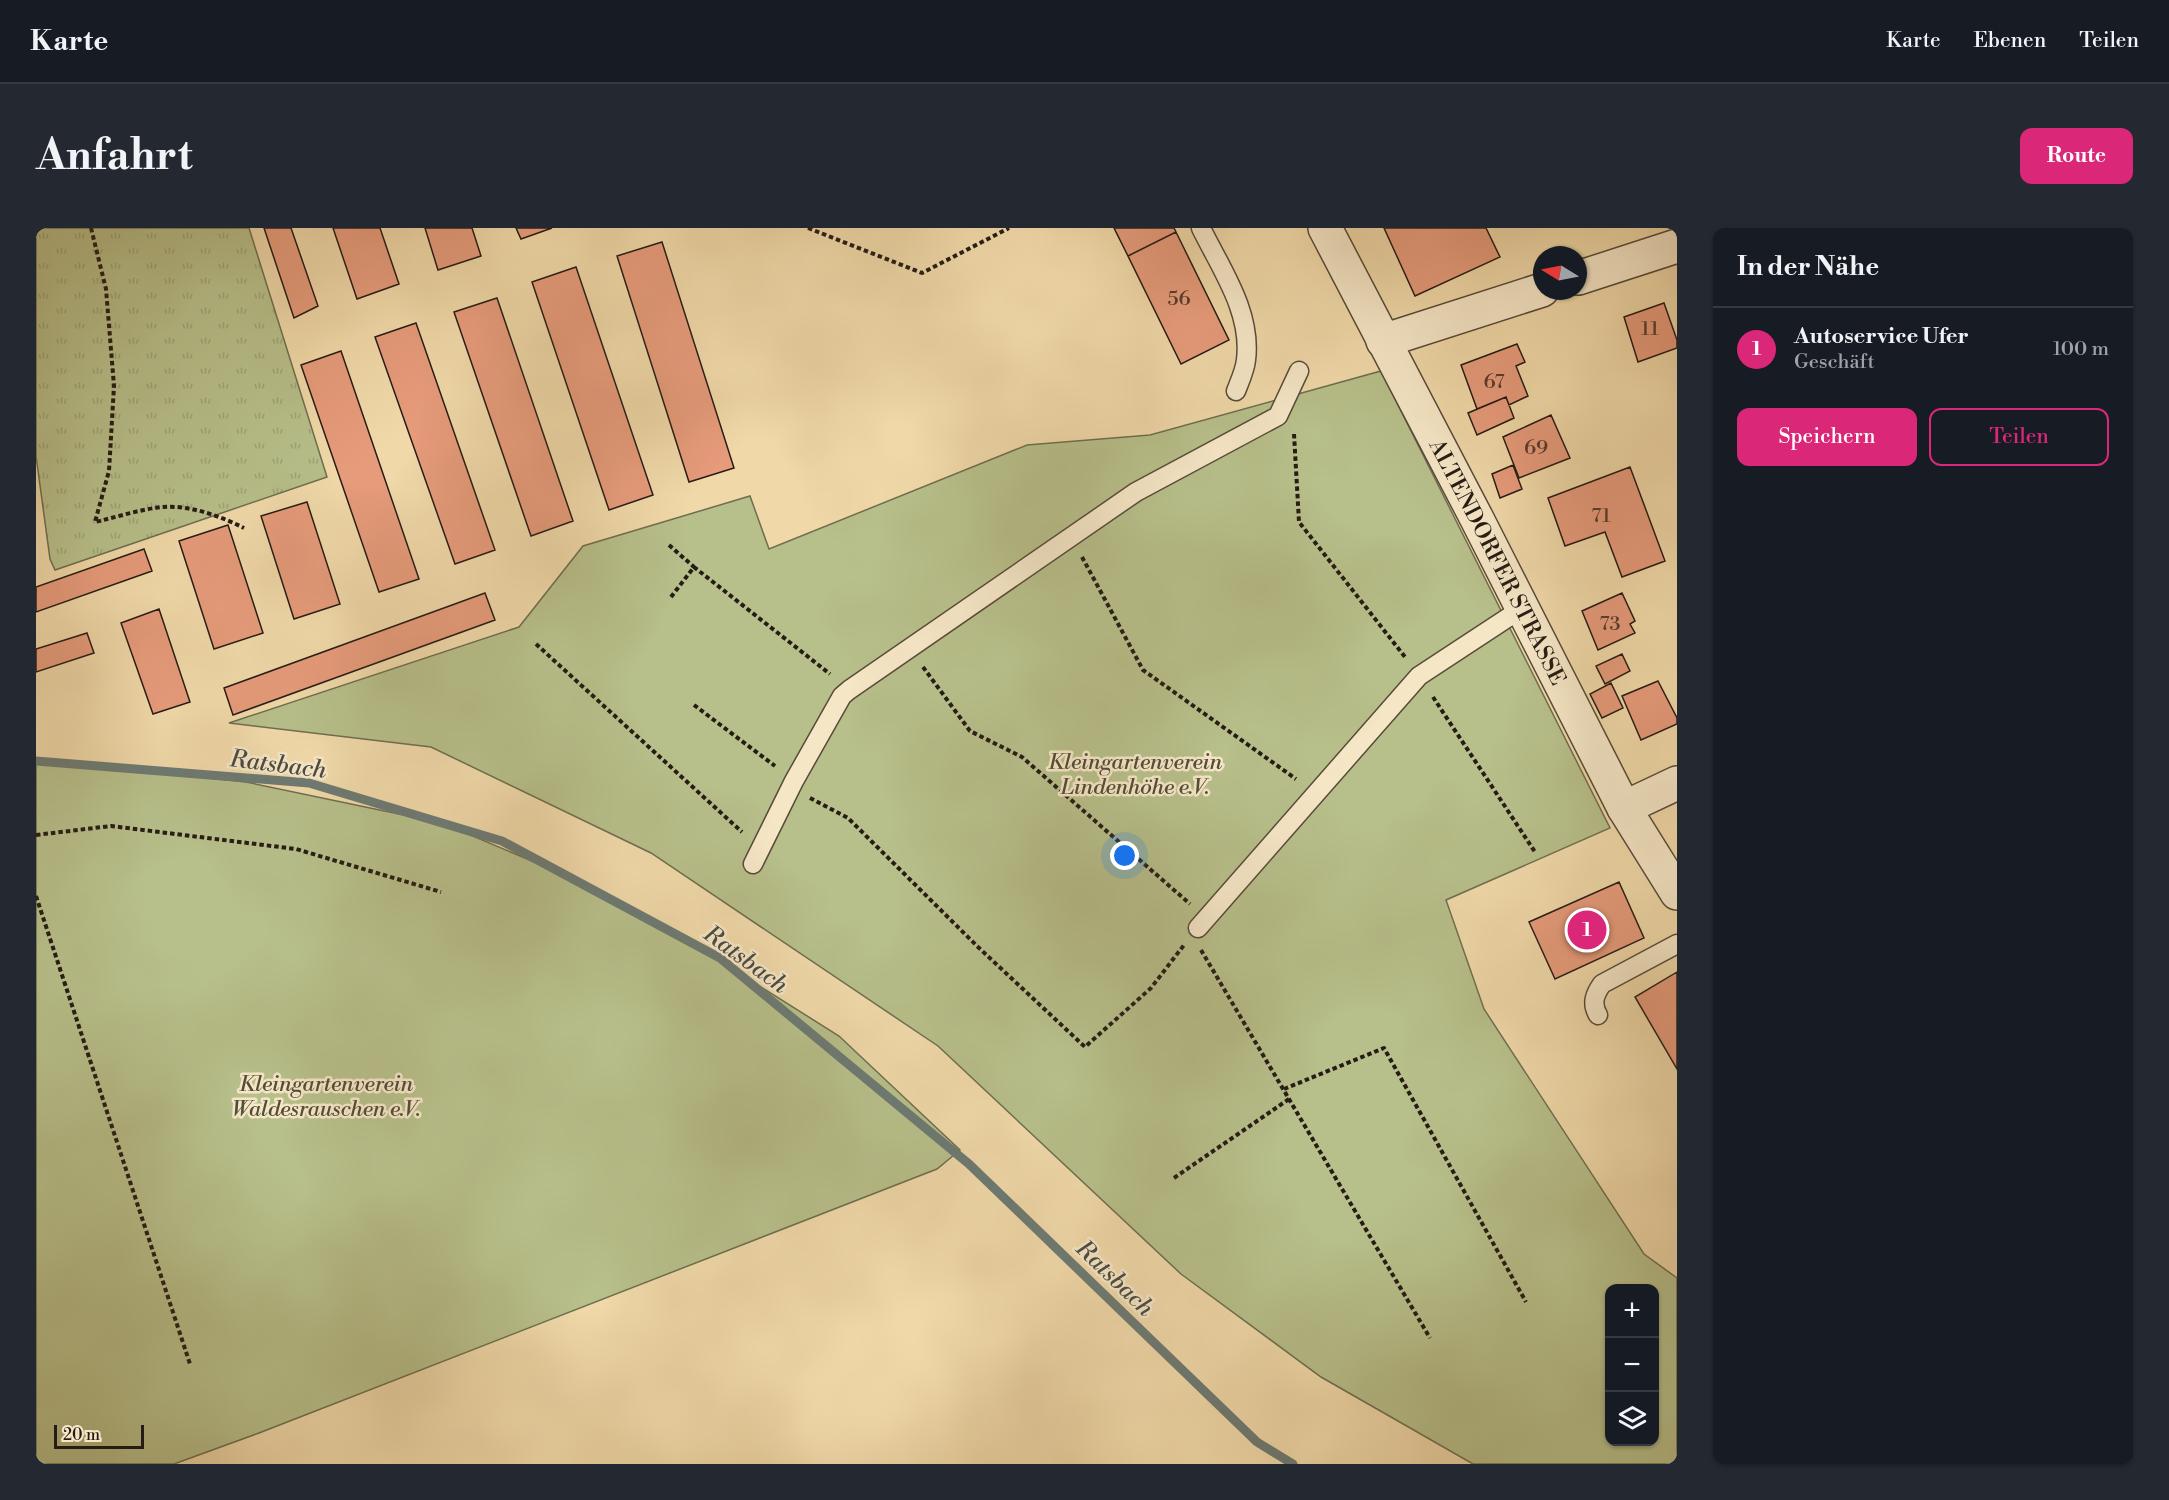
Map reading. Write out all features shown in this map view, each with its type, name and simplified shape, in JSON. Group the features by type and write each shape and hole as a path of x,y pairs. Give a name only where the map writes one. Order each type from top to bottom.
{"street":[{"name":"ALTENDORFER STRASSE","path":"1325,228 1624,808 1677,893"},
{"path":"1587,275 1677,246"},
{"path":"1383,341 1533,293"},
{"path":"1624,808 1677,783"}],"lane":[{"path":"1201,228 1243,313 1247,339 1246,362 1236,391"},
{"path":"757,857 842,696 1136,492 1278,416 1299,371"},
{"path":"1202,924 1419,676 1521,609"},
{"path":"1598,1015 1593,1007 1595,995 1602,984 1677,944"}],"path":[{"path":"91,228 106,289 114,386 110,471 95,522 164,507 196,511 228,520 243,528"},
{"path":"808,228 922,273 1010,228"},
{"path":"1291,388 1299,522 1419,676 1535,852"},
{"path":"1071,536 1143,670 1316,793"},
{"path":"669,545 849,690"},
{"path":"671,597 694,567"},
{"path":"536,644 757,857"},
{"path":"910,649 970,731 1023,757 1202,924"},
{"path":"694,705 793,785 848,818 978,947 1085,1047 1151,988 1202,924"},
{"path":"36,835 111,826 296,849 441,892"},
{"path":"36,896 190,1364"},
{"path":"1202,924 1200,948 1430,1338"},
{"path":"1284,1089 1384,1048 1526,1302"},
{"path":"1174,1178 1289,1099"}],"green space":[{"path":"36,228 249,228 327,477 55,570 50,559 36,456"},
{"name":"Kleingartenverein Lindenhöhe e.V.","path":"1381,371 1610,828 1446,900 1484,1009 1644,1254 1677,1278 1677,1464 1473,1464 1321,1377 1181,1274 938,1046 651,853 431,747 229,723 519,627 583,546 750,496 769,549 1027,445 1150,435"},
{"name":"Kleingartenverein Waldesrauschen e.V.","path":"49,761 246,782 442,823 572,878 691,943 839,1036 960,1150 937,1169 174,1464 36,1464 36,762"}],"building":[{"path":"264,228 291,228 318,306 294,318"},
{"path":"333,228 380,228 399,284 357,299"},
{"path":"425,228 472,228 481,256 438,270"},
{"path":"516,228 552,228 521,239"},
{"path":"1114,228 1174,228 1176,232 1128,256"},
{"path":"1384,228 1486,228 1500,257 1415,296"},
{"path":"1176,232 1229,340 1181,364 1128,256"},
{"path":"662,242 734,468 689,482 617,256"},
{"path":"576,267 653,495 609,510 532,282"},
{"path":"497,298 573,521 531,536 454,312"},
{"path":"1664,303 1677,340 1677,348 1638,362 1624,317"},
{"path":"416,323 495,550 455,564 375,337"},
{"path":"1517,344 1525,362 1516,366 1528,396 1509,405 1506,397 1477,409 1461,365"},
{"path":"341,351 419,579 379,592 301,365"},
{"path":"1506,397 1514,418 1477,435 1468,413"},
{"path":"1551,415 1570,458 1519,478 1503,437"},
{"path":"1513,465 1522,489 1500,498 1492,474"},
{"path":"1630,467 1665,561 1622,577 1605,532 1565,546 1548,498"},
{"path":"307,502 340,604 294,619 261,516"},
{"path":"228,525 263,633 214,649 179,541"},
{"path":"144,549 152,571 36,612 36,587"},
{"path":"485,593 495,620 233,715 224,688"},
{"path":"1622,593 1635,621 1630,624 1635,633 1598,650 1582,611"},
{"path":"159,609 190,702 153,714 121,623"},
{"path":"87,633 94,653 36,672 36,649"},
{"path":"1622,654 1630,671 1605,684 1596,666"},
{"path":"1658,681 1677,718 1677,724 1641,740 1622,696"},
{"path":"1611,683 1623,708 1602,718 1590,694"},
{"path":"1619,882 1644,938 1555,979 1529,922"},
{"path":"1677,972 1677,1069 1635,997"}],"waterway":[{"name":"Ratsbach","path":"36,761 309,783 502,841 720,958 969,1164 1257,1442 1293,1464"}],"place":[{"name":"Autoservice Ufer","path":"1587,930"}]}
